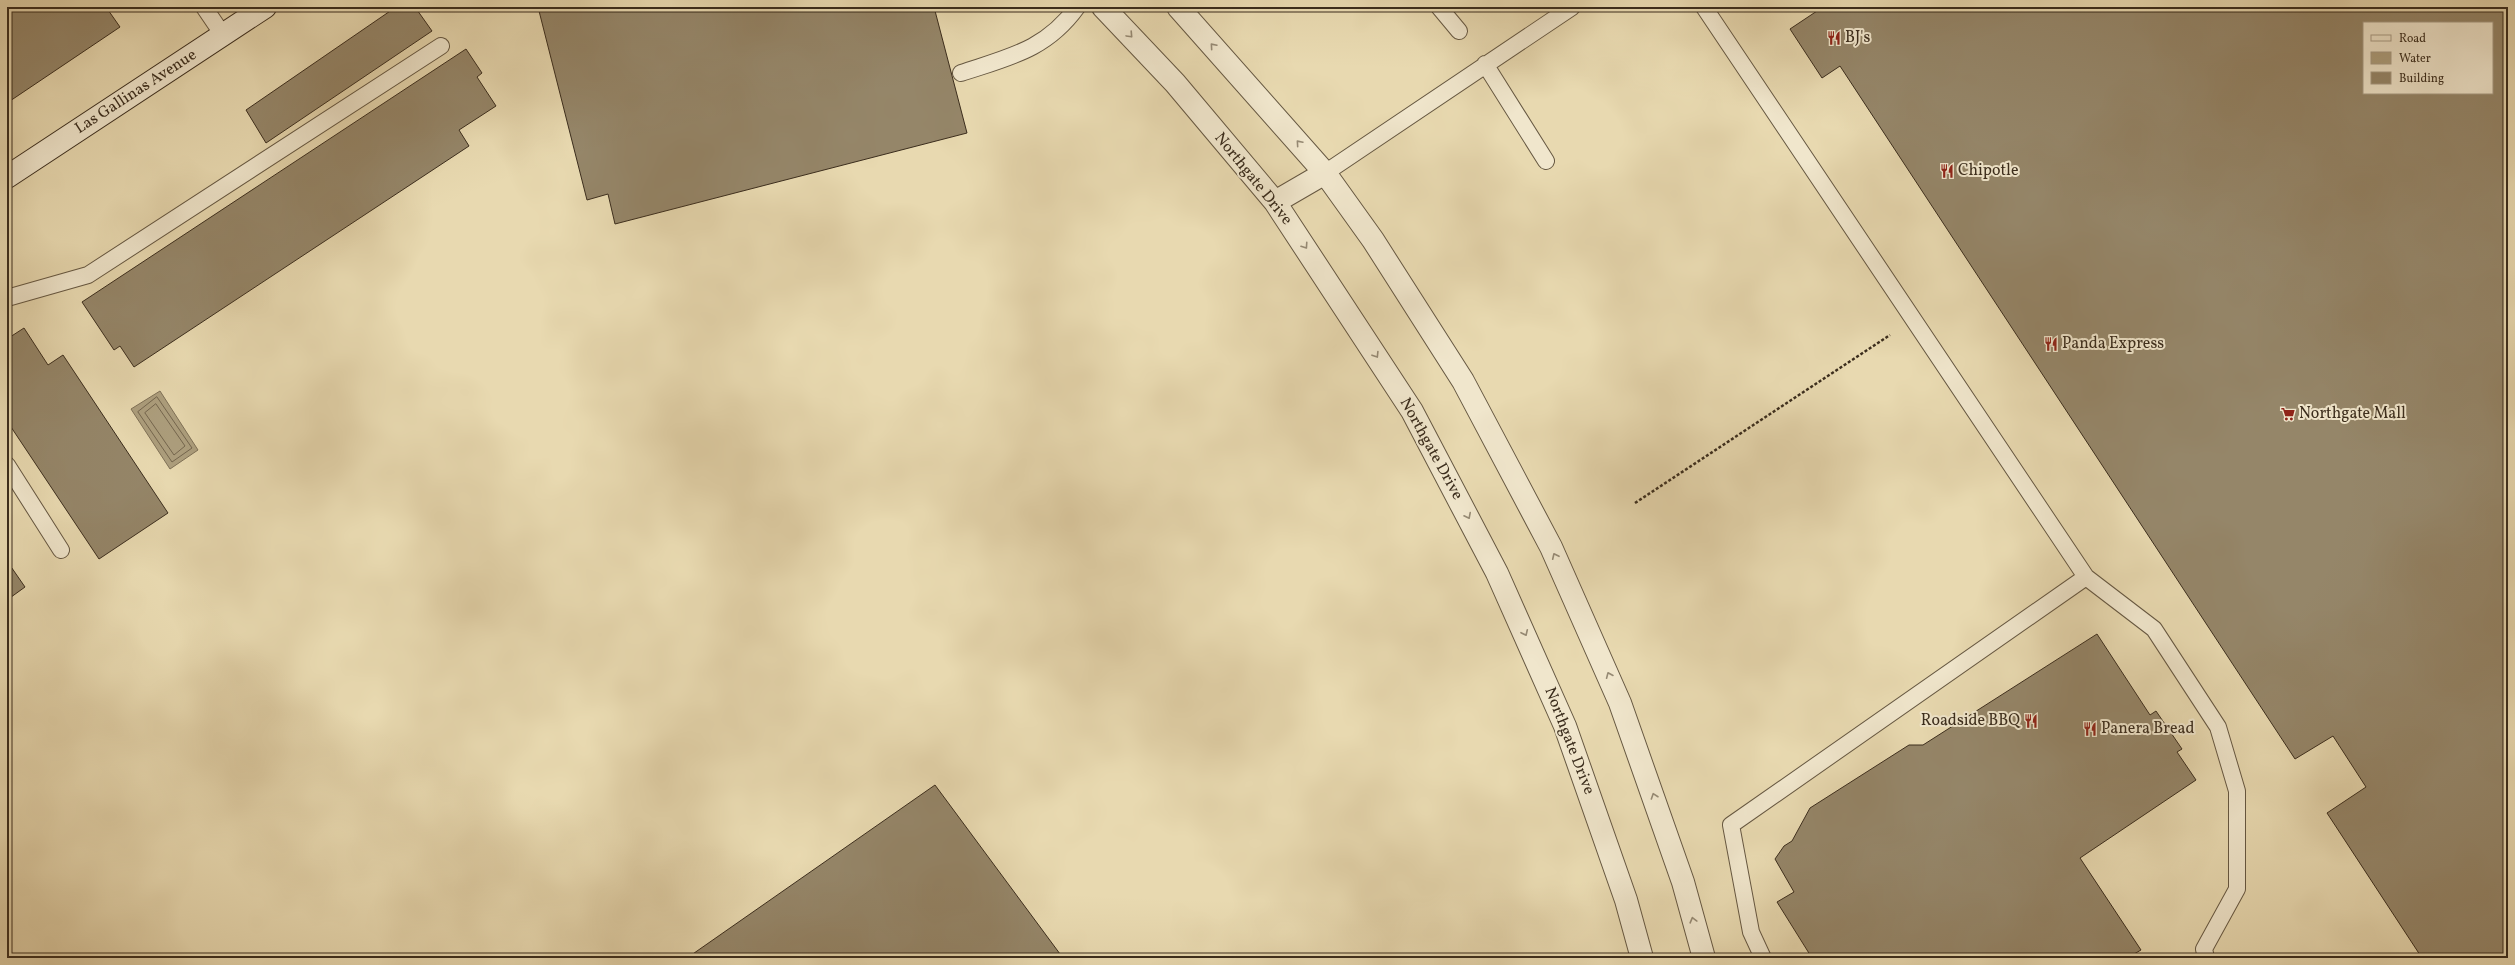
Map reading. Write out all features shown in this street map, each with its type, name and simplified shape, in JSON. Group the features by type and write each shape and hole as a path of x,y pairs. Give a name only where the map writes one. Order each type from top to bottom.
{"street":[{"name":"Las Gallinas Avenue","path":"7,177 265,7"},
{"name":"Northgate Drive","path":"1103,7 1175,83 1275,202 1412,411 1497,573 1565,726 1626,900 1642,958"},
{"path":"1178,7 1325,172 1372,240 1463,381 1551,547 1620,703 1683,882 1704,958"},
{"path":"1275,202 1325,172"}],"lane":[{"path":"204,7 222,35"},
{"path":"961,73 1024,52 1061,28 1077,7"},
{"path":"1440,7 1459,31"},
{"path":"1325,172 1572,7"},
{"path":"1704,7 2086,577 2154,629 2218,727 2237,791 2237,889 2204,949 2206,958"},
{"path":"7,298 88,276 441,46"},
{"path":"1485,64 1546,161"},
{"path":"7,465 61,550"},
{"path":"1763,958 1751,932 1731,825 2086,577"}],"path":[{"path":"1635,503 1914,320"}],"water":[{"path":"160,391 198,450 170,469 131,409"}],"building":[{"path":"7,7 106,7 120,27 7,103"},
{"path":"396,7 415,7 432,31 266,143 246,110"},
{"path":"538,7 934,7 967,133 615,224 608,194 587,200"},
{"name":"Northgate Mall","path":"1823,7 2508,7 2508,958 2422,958 2327,813 2366,787 2333,736 2295,759 1840,66 1822,78 1790,29"},
{"path":"466,49 482,73 477,77 496,106 459,130 469,146 134,367 120,346 114,350 82,302"},
{"path":"24,328 48,365 63,355 168,513 99,559 7,421 7,339"},
{"path":"7,561 25,587 7,600"},
{"path":"2097,634 2150,715 2156,711 2182,749 2177,752 2196,780 2080,858 2141,950 2127,958 1812,958 1777,902 1794,892 1775,859 1784,846 1792,841 1810,808 1909,745 1923,745"},
{"path":"935,785 1063,958 687,958"}],"place":[{"name":"BJ's","path":"1834,38"},
{"name":"Chipotle","path":"1947,171"},
{"name":"Panda Express","path":"2051,344"},
{"name":"Northgate Mall","path":"2288,414"},
{"name":"Roadside BBQ","path":"2031,721"},
{"name":"Panera Bread","path":"2090,729"}]}
